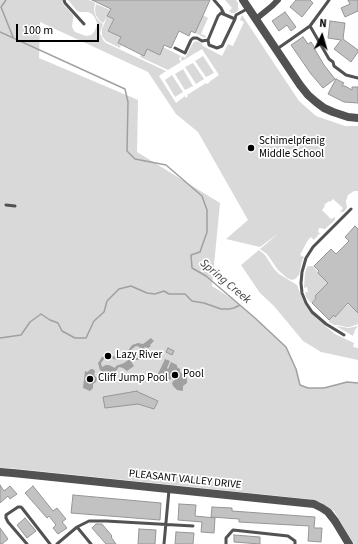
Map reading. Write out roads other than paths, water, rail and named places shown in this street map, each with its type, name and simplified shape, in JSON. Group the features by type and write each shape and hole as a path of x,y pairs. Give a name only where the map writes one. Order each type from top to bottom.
{"street":[{"path":"243,0 308,95 324,108 348,117 358,118"},
{"path":"256,19 278,0"},
{"name":"PLEASANT VALLEY DRIVE","path":"0,472 314,504 328,512 349,544"}],"lane":[{"path":"64,0 84,24"},
{"path":"214,0 224,14"},
{"path":"276,49 310,26 329,0"},
{"path":"235,19 221,13 218,16 208,40 209,45 217,48 222,46 235,19 236,15 248,8"},
{"path":"310,26 329,59 333,62 334,66 346,75 358,78"},
{"path":"175,48 185,53 193,38 197,38 202,41 208,40"},
{"path":"6,205 15,206"},
{"path":"344,335 326,324 312,312 306,304 302,293 301,283 306,258 313,247 351,209"},
{"path":"164,544 169,489"},
{"path":"27,544 6,518 6,515 18,507 22,508 50,544"},
{"path":"57,544 77,527 93,520 193,526"},
{"path":"77,527 91,544"},
{"path":"226,544 226,538 233,530 288,536 294,541 295,544"},
{"path":"62,540 66,544"}],"waterway":[{"path":"6,0 1,7 13,37"},
{"name":"Spring Creek","path":"0,32 125,89 128,102 127,151 135,159 166,165 202,196 207,210 207,232 200,252 191,255 192,268 206,276 286,347 296,369 300,385 308,388 324,388 347,382 358,383"},
{"path":"0,338 21,335 30,322 41,314 58,323 62,331 75,338 86,338 94,321 104,312 107,301 119,289 131,286 147,293 155,294 164,291 169,294 185,294 192,301 204,303 221,309 234,308 240,305"}],"place":[{"name":"Schimelpfenig Middle School","path":"251,148"},
{"name":"Lazy River","path":"108,356"},
{"name":"Pool","path":"175,375"},
{"name":"Cliff Jump Pool","path":"90,379"}]}
